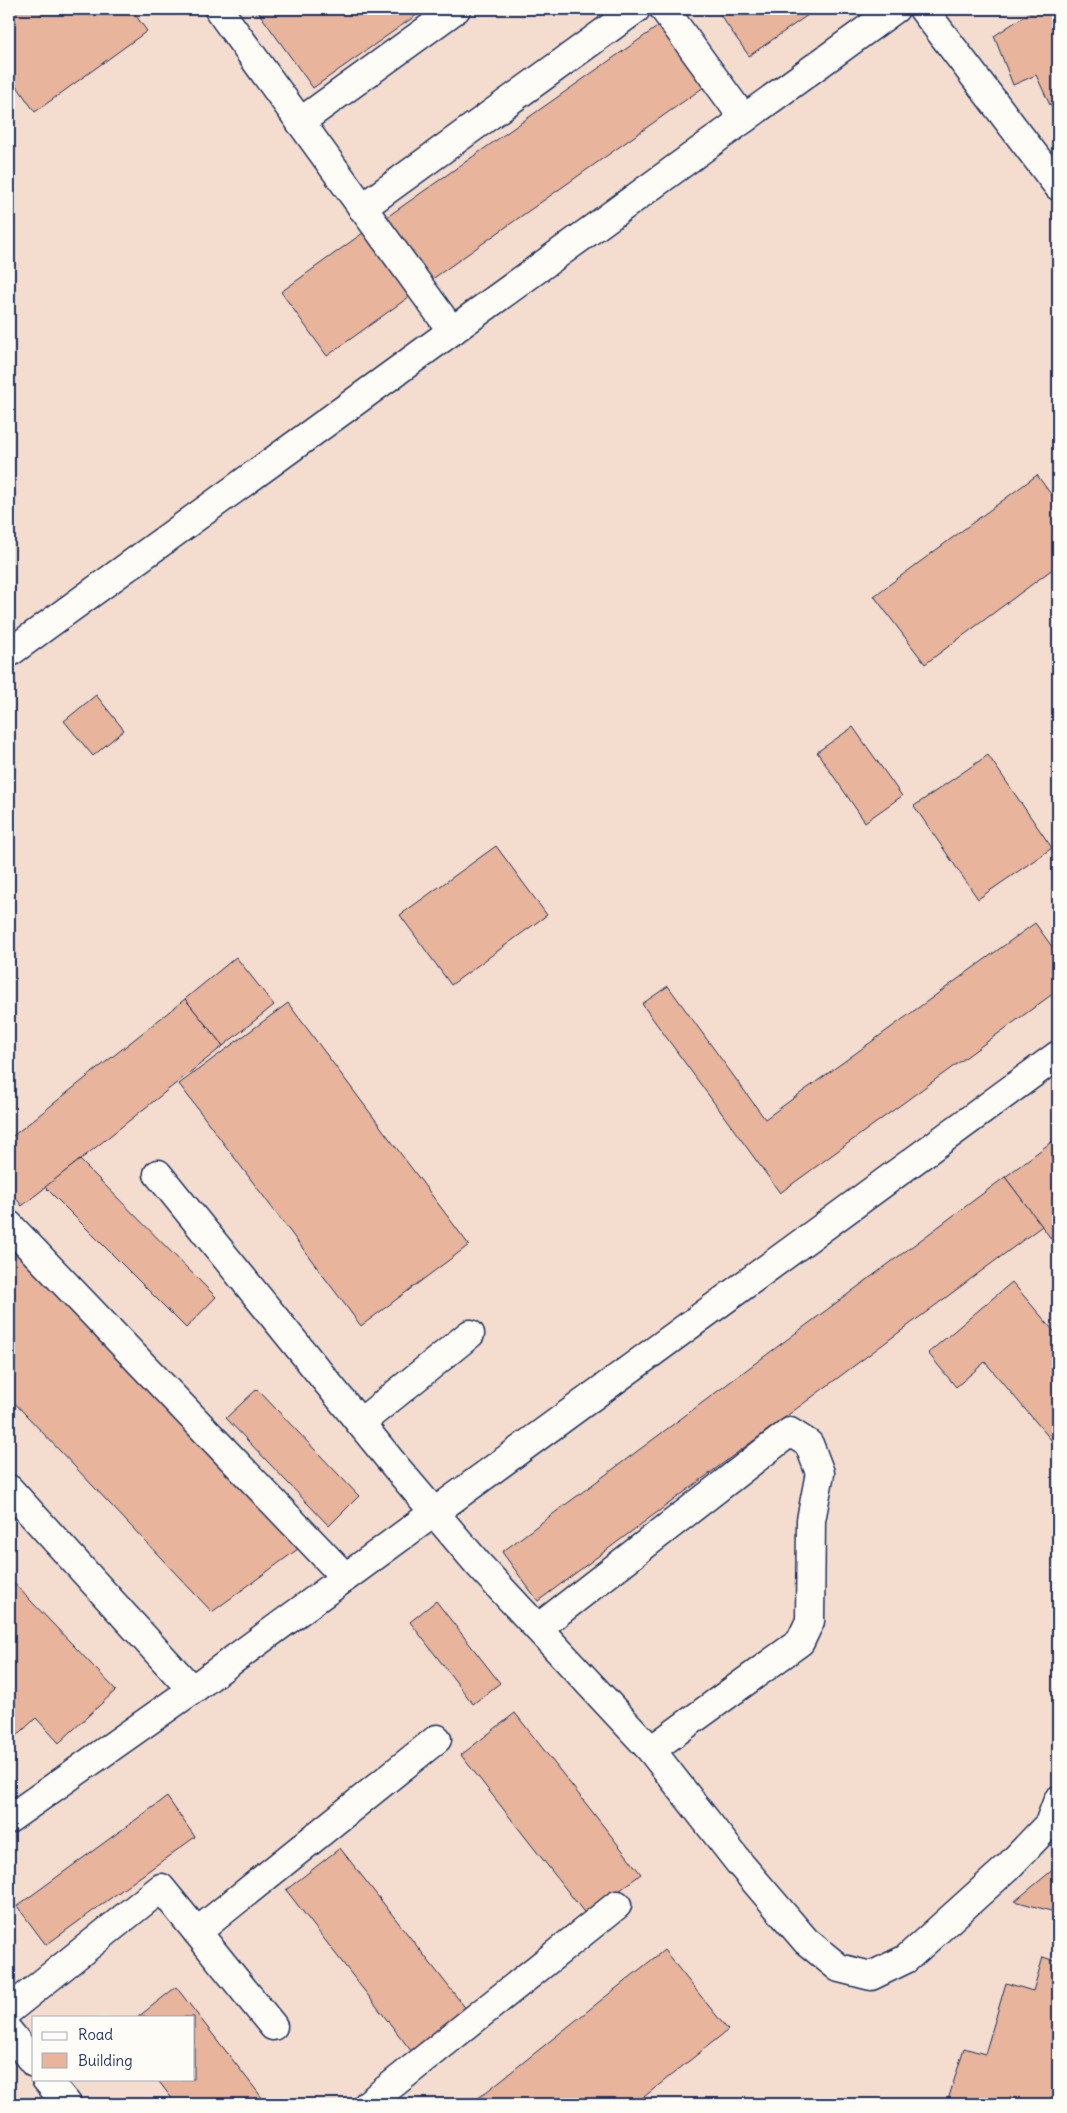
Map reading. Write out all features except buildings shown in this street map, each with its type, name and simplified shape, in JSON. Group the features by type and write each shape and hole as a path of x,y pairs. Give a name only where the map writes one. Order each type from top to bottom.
{"street":[{"path":"300,122 456,9"},
{"path":"362,208 636,9"},
{"path":"664,9 744,119"},
{"path":"9,653 895,9"},
{"path":"923,9 1058,186"},
{"path":"219,10 452,331"},
{"path":"9,1819 192,1690 1058,1055"},
{"path":"158,1174 360,1423 478,1564 650,1750 741,1864 806,1941 839,1968 871,1976 906,1959 1008,1868 1049,1824 1058,1800"},
{"path":"9,1225 345,1577"},
{"path":"360,1423 470,1334"},
{"path":"538,1628 790,1432 809,1444 820,1473 811,1520 810,1622 800,1642 650,1750"},
{"path":"9,1489 192,1690"},
{"path":"197,1932 437,1738"},
{"path":"9,2010 161,1888 273,2026"},
{"path":"368,2104 617,1905"},
{"path":"9,2032 32,2061"},
{"path":"47,2080 66,2104"}],"shaded area":[{"path":"9,9 1058,9 1058,2104 9,2104"}]}
